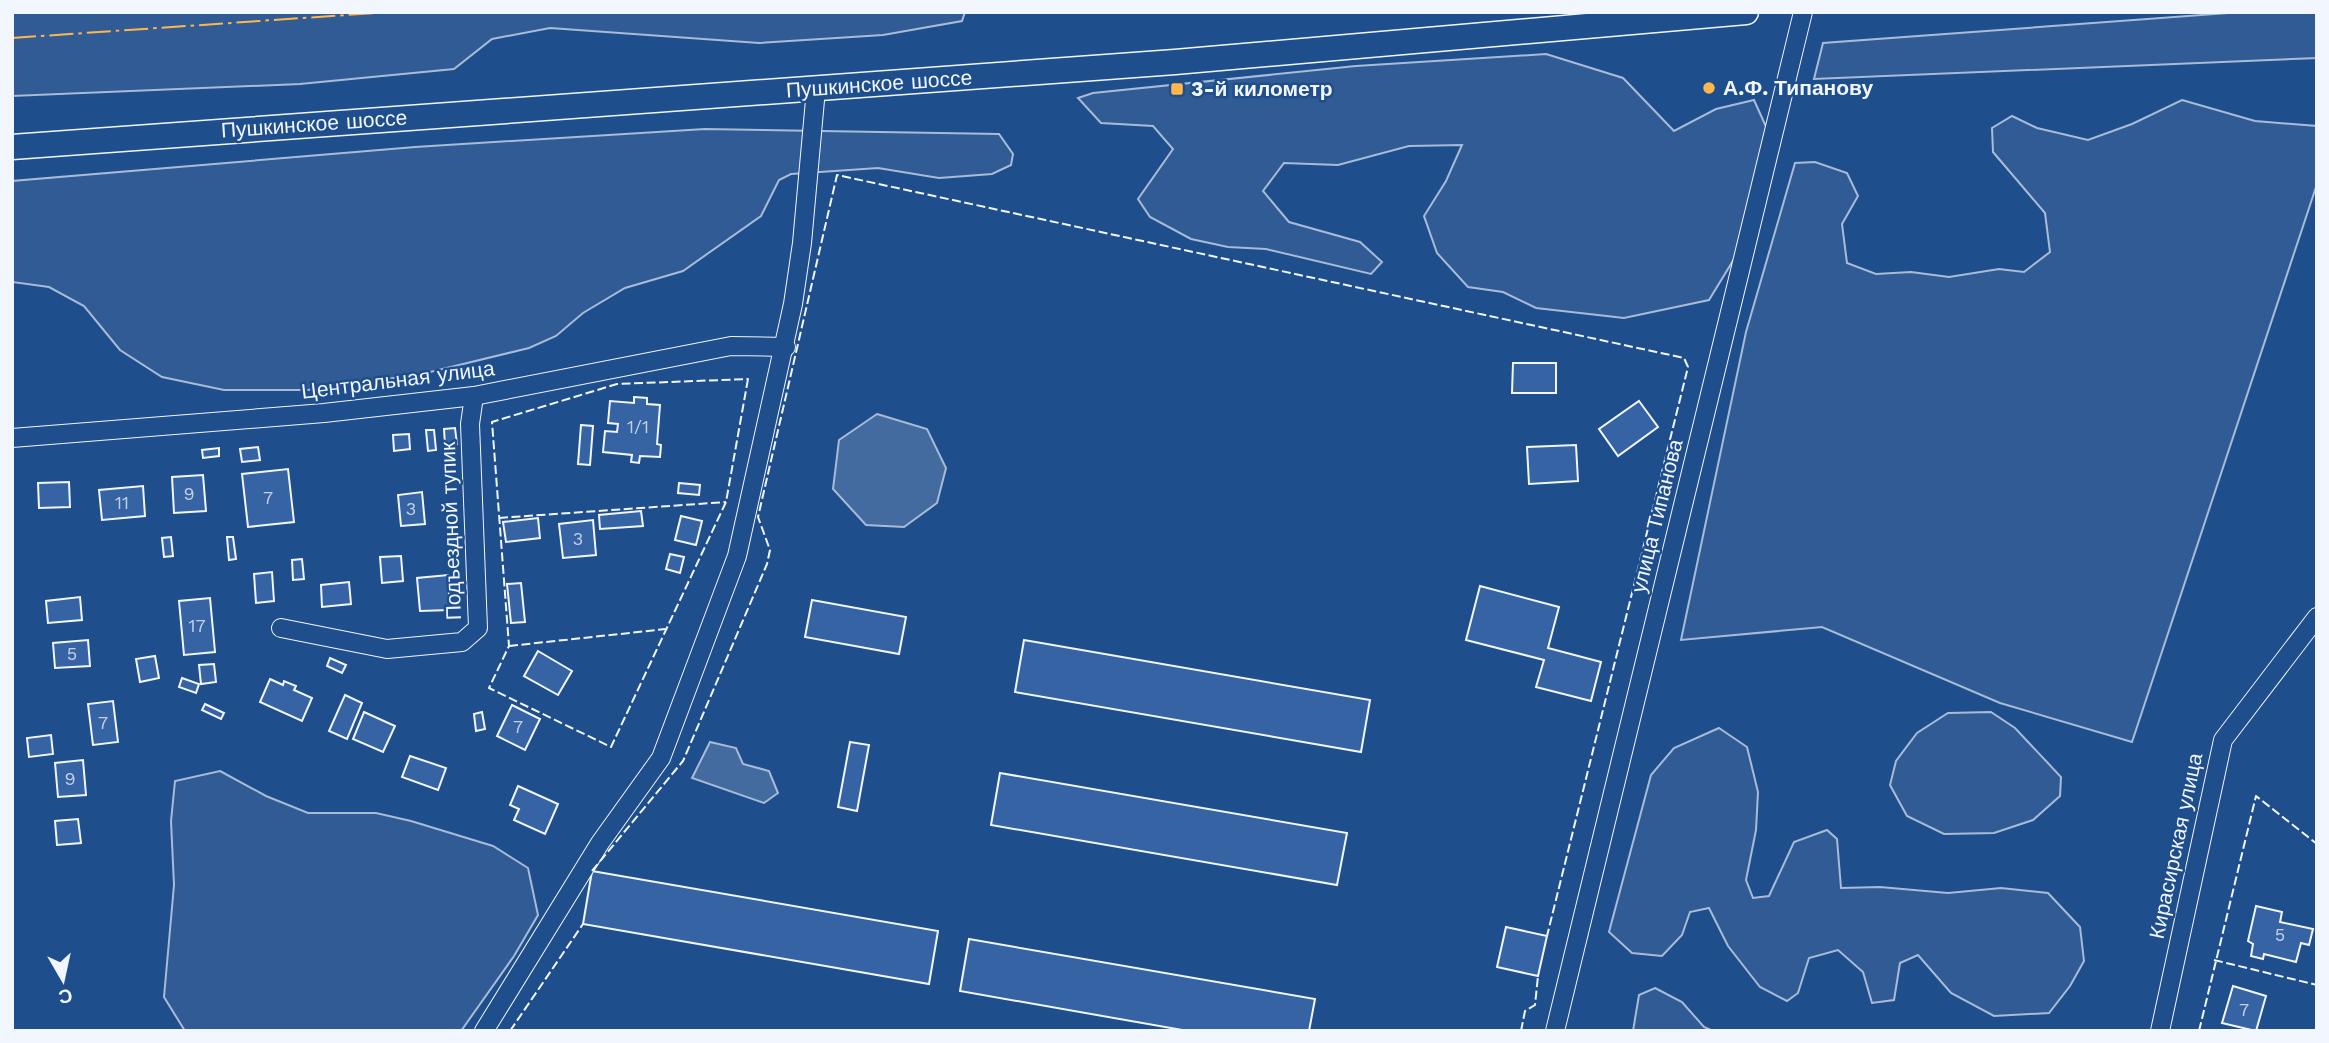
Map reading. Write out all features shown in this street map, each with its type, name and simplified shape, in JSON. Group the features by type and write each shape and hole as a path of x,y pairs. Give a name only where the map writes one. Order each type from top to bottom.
{"main road":[{"name":"Пушкинское шоссе","path":"12,147 816,89 1746,12"}],"street":[{"name":"улица Типанова","path":"1555,1031 1803,12"},
{"path":"484,1031 600,843 661,758 737,556 786,347 802,243 816,89"},
{"name":"Центральная улица","path":"12,438 324,413 474,396 731,346 786,347"},
{"name":"Подъездной тупик","path":"281,628 387,649 462,642 478,628 470,424 474,396"},
{"name":"Кирасирская улица","path":"2160,1031 2223,740 2317,617"}],"shaded area":[{"path":"12,12 965,12 962,21 883,35 759,43 550,28 492,39 454,69 300,84 12,96"},
{"path":"2242,12 2317,12 2317,58 1814,79 1823,43"},
{"path":"1546,54 1623,78 1674,131 1716,109 1754,100 1772,140 1734,259 1709,300 1624,318 1536,308 1503,292 1468,287 1437,253 1424,216 1446,181 1462,145 1409,146 1338,165 1284,163 1263,191 1289,222 1360,242 1382,262 1371,274 1266,249 1228,247 1191,239 1150,217 1138,199 1173,149 1153,126 1101,123 1078,98 1093,93 1356,66"},
{"path":"2182,100 2255,121 2317,126 2317,184 2132,742 2000,703 1822,627 1681,640 1746,332 1795,163 1815,162 1847,173 1858,196 1842,224 1847,263 1876,274 1911,272 1949,277 1999,269 2024,272 2050,252 2045,213 1993,152 1992,128 2012,116 2037,128 2088,140 2132,124"},
{"path":"705,129 999,134 1013,154 1011,165 992,174 939,178 878,168 791,174 779,180 761,216 683,271 625,288 583,313 556,336 529,348 422,374 308,390 224,390 162,377 120,350 84,306 49,287 12,282 12,181 415,147"},
{"path":"877,414 927,429 946,468 937,503 904,527 866,525 833,489 839,440"},
{"path":"1991,712 2015,728 2061,777 2060,796 2033,820 1994,833 1944,834 1907,816 1890,785 1896,761 1917,733 1948,713"},
{"path":"1719,728 1747,747 1758,792 1756,830 1746,880 1753,898 1769,896 1794,842 1827,830 1837,839 1841,888 1880,887 1948,893 2001,888 2048,893 2080,927 2084,961 2070,986 2049,1013 1994,1016 1951,993 1918,955 1900,963 1894,1000 1872,1003 1863,972 1838,950 1809,958 1798,993 1787,1001 1760,987 1728,946 1709,908 1690,912 1682,935 1662,956 1632,953 1609,932 1651,775 1674,748"},
{"path":"710,742 736,748 743,764 769,771 778,793 764,803 692,778"},
{"path":"220,771 266,796 308,813 376,813 411,821 493,846 528,868 538,915 514,956 461,1031 185,1031 164,997 174,885 171,821 175,781"},
{"path":"1655,988 1682,1002 1704,1027 1713,1031 1633,1031 1639,995"}],"building":[{"path":"1513,363 1556,363 1556,393 1512,393"},
{"path":"634,397 647,398 647,404 660,405 657,444 661,445 660,457 640,456 639,463 631,462 632,455 603,452 605,431 617,432 618,424 608,423 610,401 634,403"},
{"path":"1639,401 1658,427 1618,456 1599,429"},
{"path":"581,425 593,426 590,465 578,464"},
{"path":"455,428 457,444 445,445 444,429"},
{"path":"426,430 434,430 436,450 428,451"},
{"path":"409,434 410,449 394,451 393,435"},
{"path":"1576,445 1578,481 1529,484 1527,447"},
{"path":"258,447 260,460 242,462 240,449"},
{"path":"219,448 219,456 203,458 202,450"},
{"path":"288,469 294,522 248,527 242,474"},
{"path":"203,475 206,511 174,513 172,477"},
{"path":"69,482 70,507 39,508 38,483"},
{"path":"679,483 700,485 699,495 678,493"},
{"path":"143,486 145,516 102,520 99,490"},
{"path":"422,492 425,524 401,526 398,495"},
{"path":"641,511 643,526 600,529 599,515"},
{"path":"681,516 702,521 696,545 675,540"},
{"path":"538,518 540,538 506,542 503,522"},
{"path":"593,520 596,555 563,558 559,524"},
{"path":"171,537 173,556 164,557 162,538"},
{"path":"227,537 233,537 236,559 229,560"},
{"path":"670,554 684,557 680,573 666,569"},
{"path":"401,556 403,581 382,583 380,557"},
{"path":"302,559 304,579 293,580 292,560"},
{"path":"272,572 274,601 256,603 254,574"},
{"path":"448,575 450,610 420,611 417,578"},
{"path":"349,582 351,604 322,607 321,585"},
{"path":"521,583 525,622 511,623 507,584"},
{"path":"1480,586 1559,607 1548,648 1601,662 1591,701 1536,687 1544,660 1466,640"},
{"path":"80,597 82,620 48,623 46,601"},
{"path":"210,598 215,652 184,655 179,601"},
{"path":"812,600 906,617 899,654 805,637"},
{"path":"88,640 90,666 55,668 53,643"},
{"path":"1024,640 1370,700 1361,752 1015,692"},
{"path":"538,651 572,671 558,695 524,676"},
{"path":"155,656 159,678 140,682 136,659"},
{"path":"330,658 346,665 342,673 327,666"},
{"path":"214,664 216,682 201,684 199,665"},
{"path":"182,678 199,684 196,693 179,687"},
{"path":"270,679 283,685 284,681 296,686 294,690 312,698 302,721 260,702"},
{"path":"345,695 362,703 347,739 329,731"},
{"path":"113,701 118,742 93,745 88,704"},
{"path":"205,704 224,713 221,719 202,710"},
{"path":"512,705 540,719 525,750 497,736"},
{"path":"364,712 395,726 383,752 353,739"},
{"path":"482,712 485,729 476,731 474,714"},
{"path":"51,735 53,754 29,757 27,738"},
{"path":"850,742 869,745 857,811 838,807"},
{"path":"410,756 446,768 438,790 402,777"},
{"path":"83,760 86,795 58,797 55,763"},
{"path":"1000,773 1347,833 1337,885 991,825"},
{"path":"518,786 558,804 545,834 514,820 519,809 510,805"},
{"path":"78,819 81,843 57,845 55,821"},
{"path":"592,871 938,931 929,984 583,924"},
{"path":"2256,906 2282,912 2280,922 2313,929 2309,945 2301,943 2296,962 2264,954 2263,959 2251,956 2253,944 2248,941"},
{"path":"1506,927 1547,936 1538,976 1497,967"},
{"path":"969,939 1315,999 1309,1031 1188,1031 960,991"},
{"path":"2233,986 2266,996 2256,1031 2222,1023"}],"fence":[{"path":"592,871 683,761 767,564 770,550 758,517 837,175 1684,358 1688,367 1547,936"},
{"path":"748,379 726,502 611,747 489,688 509,646 492,422 617,384 748,379"},
{"path":"499,518 726,502"},
{"path":"509,646 666,629"},
{"path":"2199,1031 2256,796 2317,844"},
{"path":"510,1031 583,924"},
{"path":"2214,960 2317,985"},
{"path":"1521,1031 1525,1011 1535,1005 1538,976"}],"power":[{"path":"12,38 390,12"}],"place":[{"name":"А.Ф. Типанову","path":"1709,88"},
{"name":"3-й километр","path":"1177,89"}]}
